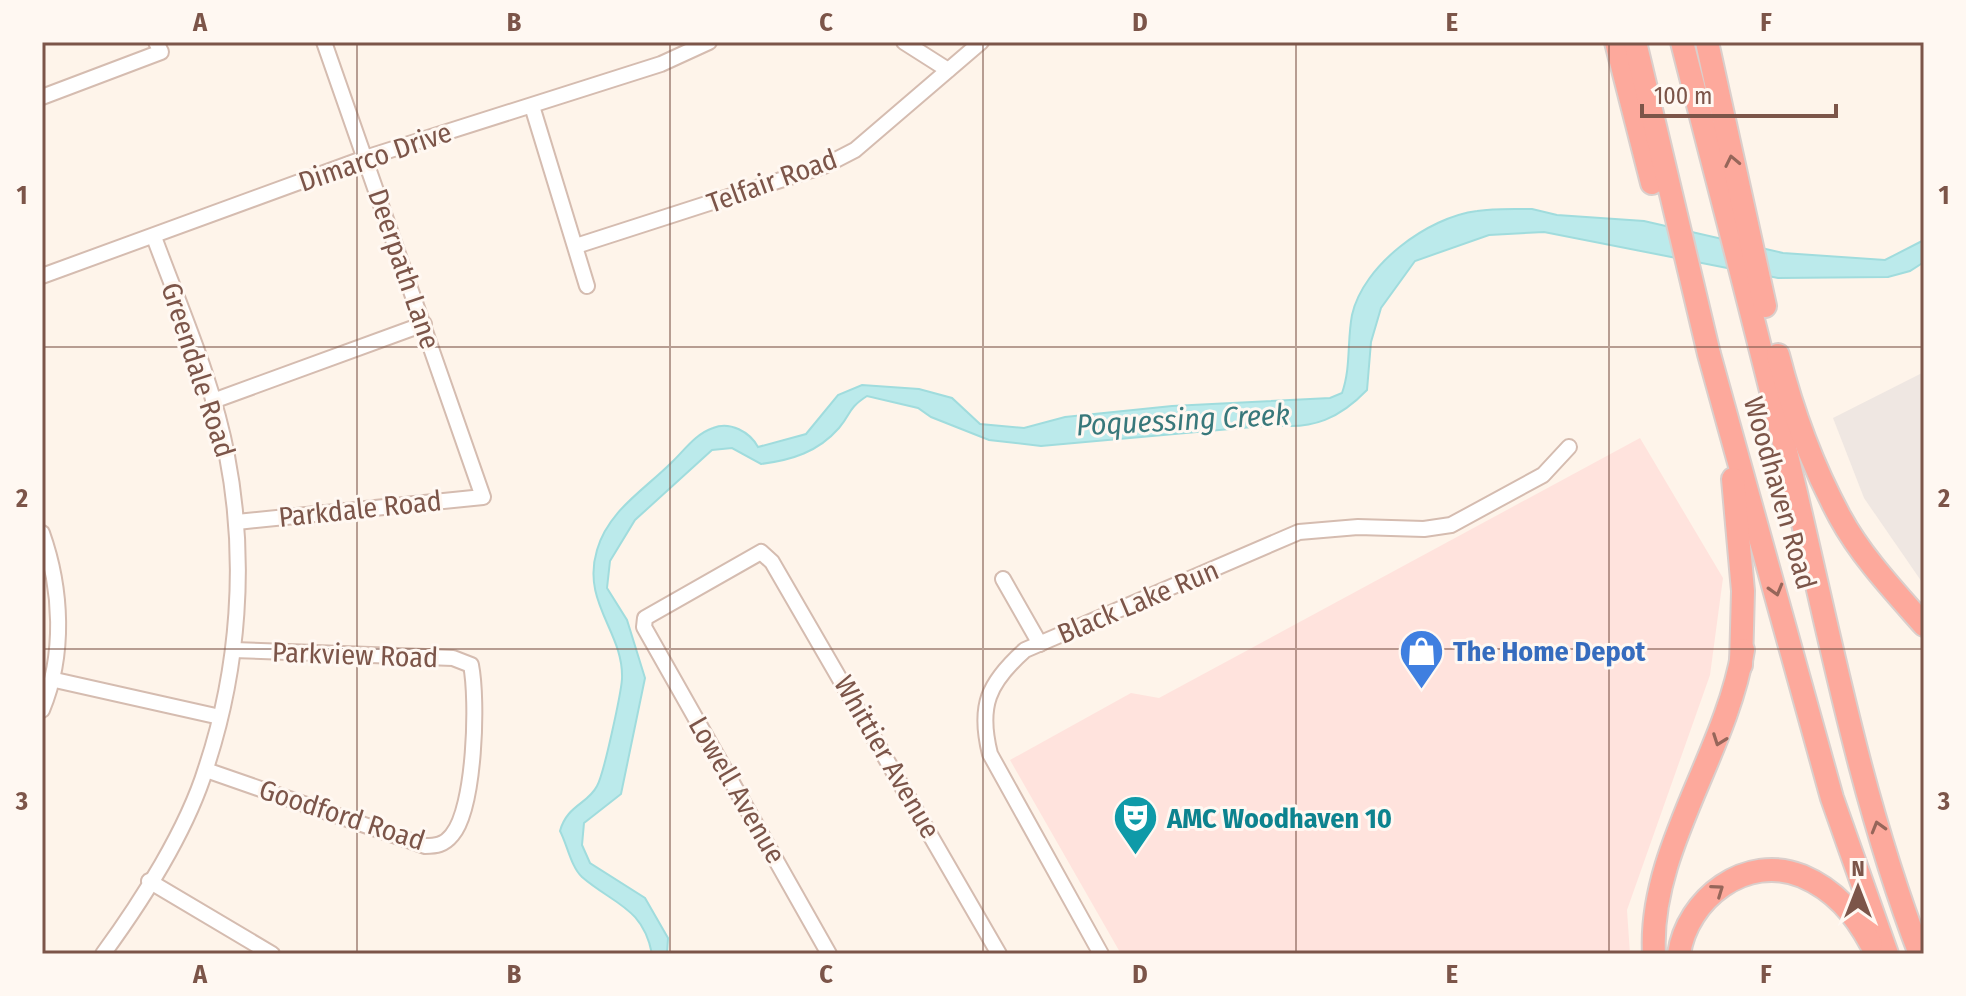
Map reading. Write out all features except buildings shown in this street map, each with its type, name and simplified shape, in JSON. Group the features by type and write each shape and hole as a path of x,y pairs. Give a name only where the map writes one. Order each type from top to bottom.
{"highway":[{"path":"1616,42 1669,221"},
{"name":"Woodhaven Road","path":"1635,42 1669,221 1681,266 1709,354 1832,798 1887,954"},
{"name":"Woodhaven Road","path":"1682,42 1740,234 1760,340 1861,764 1920,954"},
{"path":"1707,42 1740,234"},
{"path":"1681,266 1733,478 1743,591 1741,665"},
{"path":"1750,277 1808,448 1841,519 1924,627"},
{"path":"1760,340 1806,469 1830,517 1862,567 1924,627"},
{"path":"1654,954 1658,891 1713,754 1741,665 1749,586 1745,518 1709,354"},
{"path":"1679,954 1690,919 1712,892 1733,879 1775,871 1803,876 1832,893 1850,911 1876,954"}],"street":[{"path":"42,97 161,52 156,42"},
{"name":"Deerpath Lane","path":"324,42 483,497"},
{"name":"Dimarco Drive","path":"42,276 365,158 661,64 709,42"},
{"path":"904,42 948,70"},
{"name":"Telfair Road","path":"576,246 824,166 855,150 981,42"},
{"path":"532,106 587,286"},
{"name":"Greendale Road","path":"103,954 149,881 206,770 233,650 238,583 237,522 227,455 213,401 154,237"},
{"path":"213,401 424,324"},
{"name":"Black Lake Run","path":"1101,954 1006,788 990,754 983,725 988,699 1000,672 1025,650 1299,532 1358,527 1424,529 1451,525 1543,475 1569,447"},
{"name":"Parkdale Road","path":"237,522 483,497"},
{"path":"42,533 57,589 55,680 42,710"},
{"name":"Lowell Avenue","path":"772,562 766,553 753,554 645,618 644,627 829,954"},
{"name":"Whittier Avenue","path":"772,562 999,954"},
{"path":"1003,579 1040,644"},
{"name":"Parkview Road","path":"233,650 453,658 471,665 472,671"},
{"name":"Goodford Road","path":"206,770 425,846 439,846 453,835 463,811 473,748 475,688 472,671"},
{"path":"55,680 220,717"},
{"path":"149,881 272,954"}],"shaded area":[{"path":"1924,372 1924,585 1864,498 1833,418"},
{"path":"1640,438 1723,578 1710,675 1627,910 1630,954 1121,954 1010,760 1131,693 1159,698"}],"water":[{"name":"Poquessing Creek","path":"1491,209 1532,209 1557,215 1644,221 1783,253 1885,260 1924,240 1924,262 1910,271 1888,277 1778,278 1544,232 1489,235 1415,261 1381,308 1371,342 1367,390 1336,415 1313,424 1041,446 989,440 931,417 918,408 867,396 831,436 813,449 794,457 761,464 732,448 712,450 635,520 610,561 607,588 627,620 645,678 621,794 584,823 582,845 590,863 645,898 668,938 667,954 652,954 648,938 634,916 578,873 560,831 567,816 593,792 600,779 622,679 617,646 594,586 597,550 618,512 701,434 719,426 733,427 745,433 758,447 806,434 838,395 862,385 919,389 952,398 980,424 1024,428 1065,417 1172,406 1330,398 1342,393 1345,384 1352,315 1359,296 1369,278 1400,246 1419,233 1458,215"}],"place":[{"name":"The Home Depot","path":"1422,690"},
{"name":"AMC Woodhaven 10","path":"1136,857"}]}
